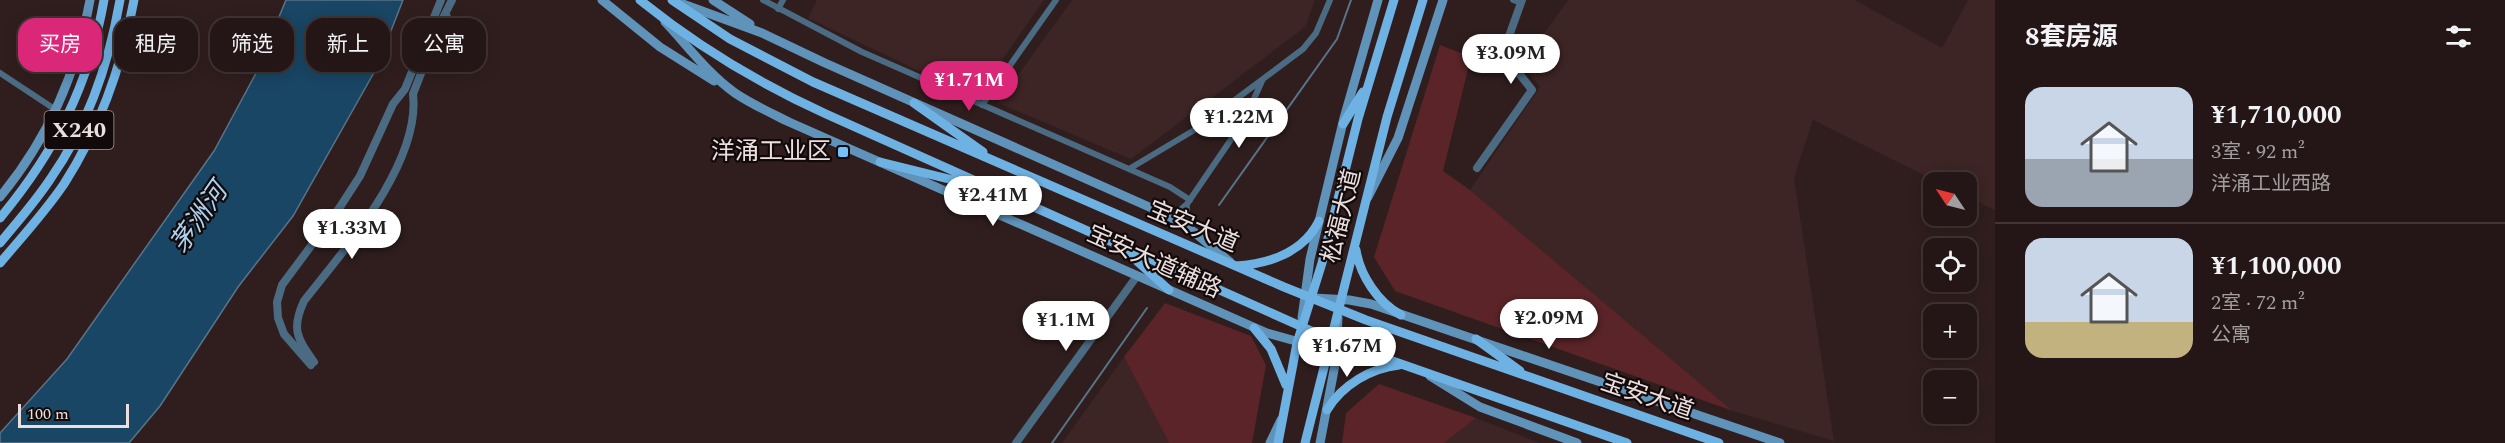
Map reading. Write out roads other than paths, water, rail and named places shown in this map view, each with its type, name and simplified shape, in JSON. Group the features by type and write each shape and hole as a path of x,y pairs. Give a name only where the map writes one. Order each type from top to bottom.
{"main road":[{"path":"0,197 28,161 56,110 79,50 90,0"},
{"name":"X240","path":"0,218 39,168 66,122 89,64 104,0"},
{"name":"X240","path":"0,243 52,177 80,129 110,49 120,0"},
{"path":"0,263 63,184 91,135 123,52 134,0"},
{"path":"602,0 660,47 736,94"},
{"name":"宝安大道辅路","path":"673,0 775,38 1165,214 1190,228 1234,266"},
{"name":"宝安大道","path":"673,0 730,39 796,74 1234,266 1308,297 1340,304 1529,377 1719,443"},
{"path":"713,0 775,38"},
{"path":"1308,297 1310,259 1343,124 1378,0"},
{"name":"松福大道","path":"1278,443 1287,389 1308,297 1394,0"},
{"name":"松福大道","path":"1305,443 1333,346 1340,304 1387,117 1423,0"},
{"name":"宝安大道辅路","path":"644,3 706,68 736,94 789,122 1254,328 1297,343 1333,346"},
{"name":"宝安大道","path":"644,3 714,55 761,83 1301,326 1333,346 1384,359 1627,443"},
{"path":"1366,202 1398,138 1443,3"},
{"path":"1343,124 1371,76"},
{"path":"914,102 984,153 1008,167"},
{"path":"880,162 1000,192"},
{"path":"1234,266 1265,261 1290,252 1304,241 1319,221"},
{"path":"1116,244 1169,290"},
{"path":"1355,245 1362,269 1373,289 1388,306 1401,315"},
{"path":"1340,304 1365,302 1780,443"},
{"path":"1254,328 1271,349 1287,389"},
{"path":"1476,339 1529,377"},
{"path":"1320,443 1327,410 1333,346"},
{"path":"1327,410 1337,396 1353,383 1377,371 1402,365"},
{"path":"1425,373 1480,407 1577,443"},
{"path":"1270,443 1282,418"}],"street":[{"path":"434,18 441,0"},
{"path":"444,18 452,0"},
{"path":"763,0 862,52 1170,187 1189,202"},
{"path":"778,9 783,0"},
{"path":"982,105 1056,0"},
{"path":"1129,169 1196,129 1308,45 1320,27 1330,0"},
{"path":"1477,168 1532,90 1510,62 1508,39 1518,1 1530,0"},
{"path":"446,13 447,18"},
{"path":"412,72 405,89 393,104 360,176 282,285 277,302 278,318 284,334 312,364 300,342 296,328 298,315 304,301 379,201 400,159 415,107 413,94 422,72"},
{"path":"0,73 56,110"},
{"path":"1165,214 1175,212 1189,202 1245,119 1262,80"},
{"path":"1189,202 1186,220 1190,228"},
{"path":"1016,443 1137,276"}],"water":[{"name":"茅洲河","path":"286,0 403,0 390,33 390,18 306,18 306,72 374,72 293,216 238,287 160,406 129,443 0,443 0,433 67,359 214,151 256,72 294,72 294,18 279,18"}],"waterway":[{"path":"1219,205 1337,39 1351,0"},
{"path":"1052,443 1147,308"}],"place":[{"name":"洋涌工业区","path":"843,152"}]}
